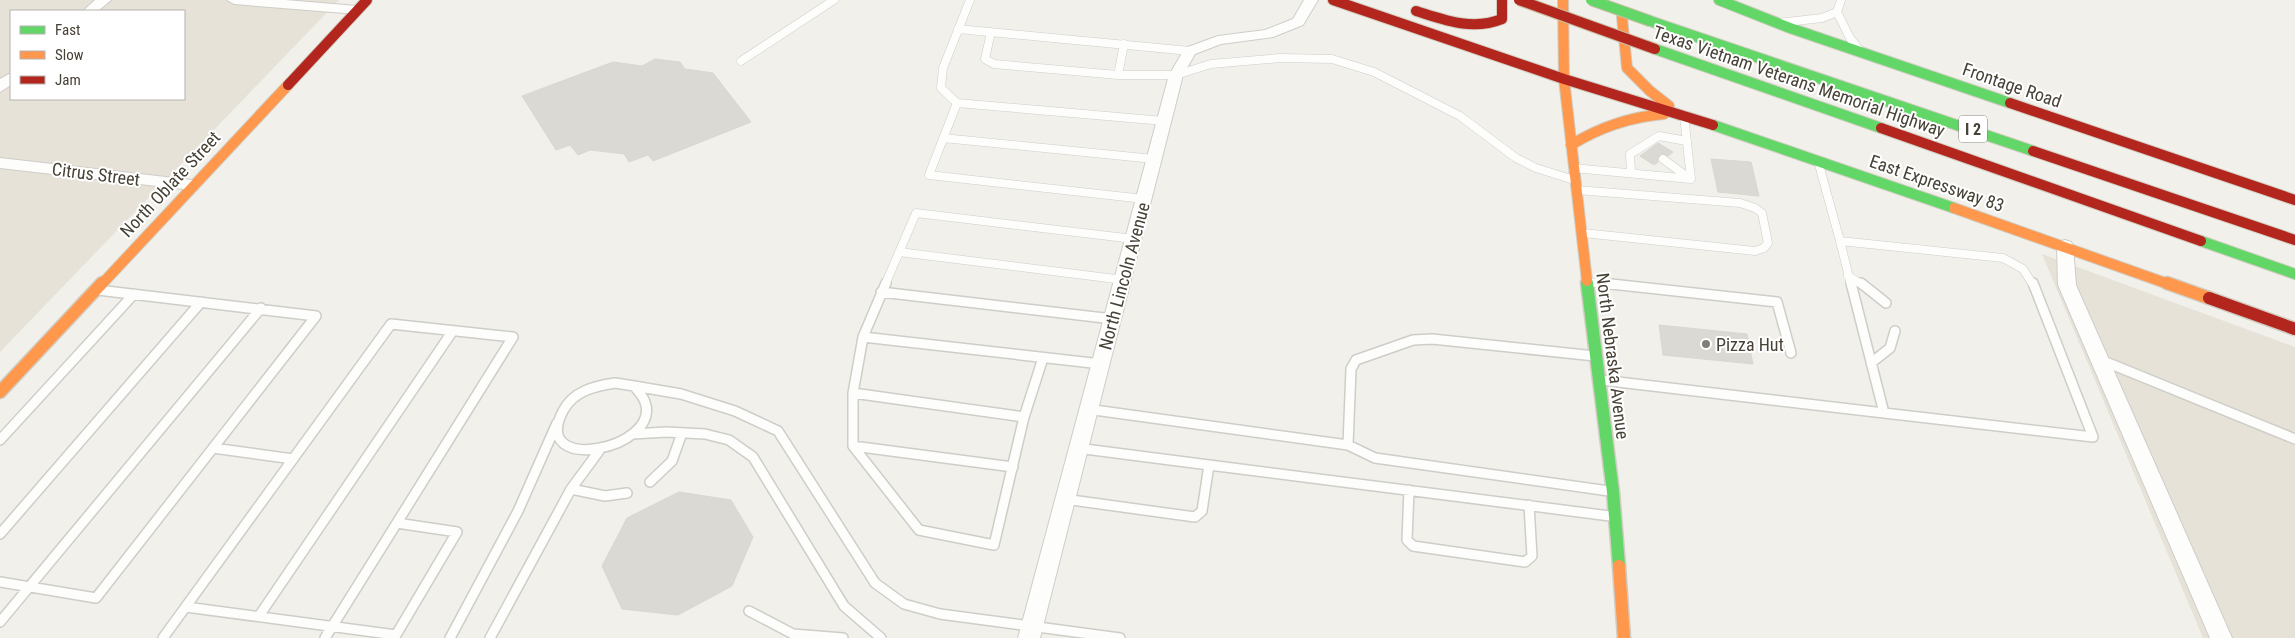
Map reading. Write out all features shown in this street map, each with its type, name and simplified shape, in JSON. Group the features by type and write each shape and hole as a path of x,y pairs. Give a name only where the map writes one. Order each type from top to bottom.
{"main road":[{"name":"North Oblate Street","path":"0,392 367,0"},
{"name":"East Expressway 83","path":"1333,0 1564,79 1682,114 2065,246 2295,329"},
{"path":"1403,7 1457,24 1479,26 1498,22 1502,19 1502,0"},
{"name":"Texas Vietnam Veterans Memorial Highway","path":"1518,0 2295,274"},
{"name":"North Nebraska Avenue","path":"1563,0 1564,79 1574,179 1612,492 1624,638"},
{"name":"Texas Vietnam Veterans Memorial Highway","path":"1591,0 2295,240"},
{"path":"1620,0 1627,68 1650,91 1682,114"},
{"name":"Frontage Road","path":"1712,0 2295,200"},
{"path":"1790,97 2166,241"},
{"path":"1571,144 1599,126 1632,116 1682,114"},
{"path":"1990,135 2295,229"}],"street":[{"path":"91,10 104,0"},
{"path":"234,0 357,10"},
{"path":"1190,51 1218,40 1268,34 1298,22 1311,0"},
{"name":"North Lincoln Avenue","path":"1031,631 1087,409 1124,280 1176,75 1190,51"},
{"path":"0,87 10,79"},
{"name":"Citrus Street","path":"0,163 192,185"},
{"path":"2065,246 2067,285 2221,638"}],"lane":[{"path":"741,61 834,0"},
{"path":"970,0 943,68 941,88 957,103 1164,121"},
{"path":"1841,0 1837,12 1850,38 1862,53"},
{"path":"1776,23 1822,18 1837,12"},
{"path":"958,29 1190,51"},
{"path":"991,32 985,59 994,64 1118,75 1176,75 1211,64 1280,58 1332,59 1374,72 1460,116 1516,158 1536,168 1574,179 1740,203 1754,208 1762,213 1768,242 1764,248 1754,251 1581,233"},
{"path":"1118,75 1124,44"},
{"path":"957,103 929,175 1144,199"},
{"path":"1682,114 1691,179"},
{"path":"1631,172 1630,154 1647,147 1659,136 1687,141"},
{"path":"943,138 1154,159"},
{"path":"1663,159 1691,179"},
{"path":"1818,161 1884,413"},
{"path":"1574,179 1631,172 1691,179"},
{"path":"1043,358 1024,417 994,545 920,530 853,446 853,393 863,337 916,214 1134,239"},
{"path":"1598,380 2094,437 2033,284 2023,269 2004,258 1840,241"},
{"path":"899,252 1124,280"},
{"path":"1848,276 1867,287 1886,303"},
{"path":"1587,282 1777,302 1791,353"},
{"path":"0,582 96,598 316,316 96,289"},
{"path":"881,292 1113,319"},
{"path":"0,440 134,294"},
{"path":"0,534 201,302"},
{"path":"0,622 261,308"},
{"path":"163,638 391,324 513,337 325,638"},
{"path":"1871,363 1890,348 1895,331"},
{"path":"259,616 452,332"},
{"path":"863,337 1101,364"},
{"path":"1348,445 1351,369 1356,360 1413,340 1432,339 1596,356"},
{"path":"2099,359 2295,439"},
{"path":"450,638 518,511 563,409 572,398 585,390 615,383 682,394 735,411 778,431 875,584 904,604 940,614 1031,631 1120,638"},
{"path":"558,421 558,432 563,442 572,448 584,452 612,448 633,434 642,423 646,411 645,400 634,386"},
{"path":"853,393 1024,417"},
{"path":"1087,409 1348,445 1375,458 1612,492"},
{"path":"650,482 664,471 677,456 682,433"},
{"path":"633,434 705,434 729,440 754,457 844,606 881,638"},
{"path":"853,446 1013,467"},
{"path":"213,448 293,459"},
{"path":"1077,448 1614,516"},
{"path":"490,638 571,489 599,451"},
{"path":"1064,499 1195,516 1202,511 1209,465"},
{"path":"571,489 604,496 627,493"},
{"path":"1409,490 1407,540 1413,546 1525,562 1532,556 1529,505"},
{"path":"186,607 396,635 457,532 397,523"},
{"path":"749,611 793,634 843,638"}],"shaded area":[{"path":"0,0 339,0 0,352"},
{"path":"2042,254 2295,347 2295,638 2203,638"}],"building":[{"path":"655,59 680,62 685,69 713,73 751,122 653,161 648,155 629,162 624,154 590,150 578,155 570,145 556,150 522,96 613,62 642,66"},
{"path":"1658,143 1673,152 1668,156 1660,154 1658,162 1654,165 1640,156"},
{"path":"1711,159 1751,162 1759,196 1718,192"},
{"name":"Pizza Hut","path":"1659,325 1747,334 1753,364 1663,355"},
{"path":"679,492 731,500 753,537 732,586 678,615 622,609 602,566 627,518"}],"traffic: fast":[{"path":"1591,0 1650,21"},
{"path":"1719,0 1790,28 2010,103"},
{"path":"1650,21 2033,151"},
{"path":"1655,49 1881,128"},
{"path":"1713,125 1954,208"},
{"path":"2201,241 2295,274"},
{"path":"1587,281 1613,492 1619,566"}],"traffic: slow":[{"path":"1563,0 1564,79 1587,281"},
{"path":"1622,17 1627,68 1650,91 1669,106"},
{"path":"0,392 288,85"},
{"path":"1571,145 1593,132 1615,123 1627,119 1664,114"},
{"path":"1954,208 2209,298"},
{"path":"1619,566 1624,638"}],"traffic: jam":[{"path":"288,85 367,0"},
{"path":"1333,0 1564,79 1713,125"},
{"path":"1416,11 1459,24 1481,25 1502,19 1502,0"},
{"path":"1519,0 1655,49"},
{"path":"2010,103 2295,200"},
{"path":"1881,128 2201,241"},
{"path":"2033,151 2295,240"},
{"path":"2209,298 2295,329"}],"place":[{"name":"Pizza Hut","path":"1706,344"}]}
